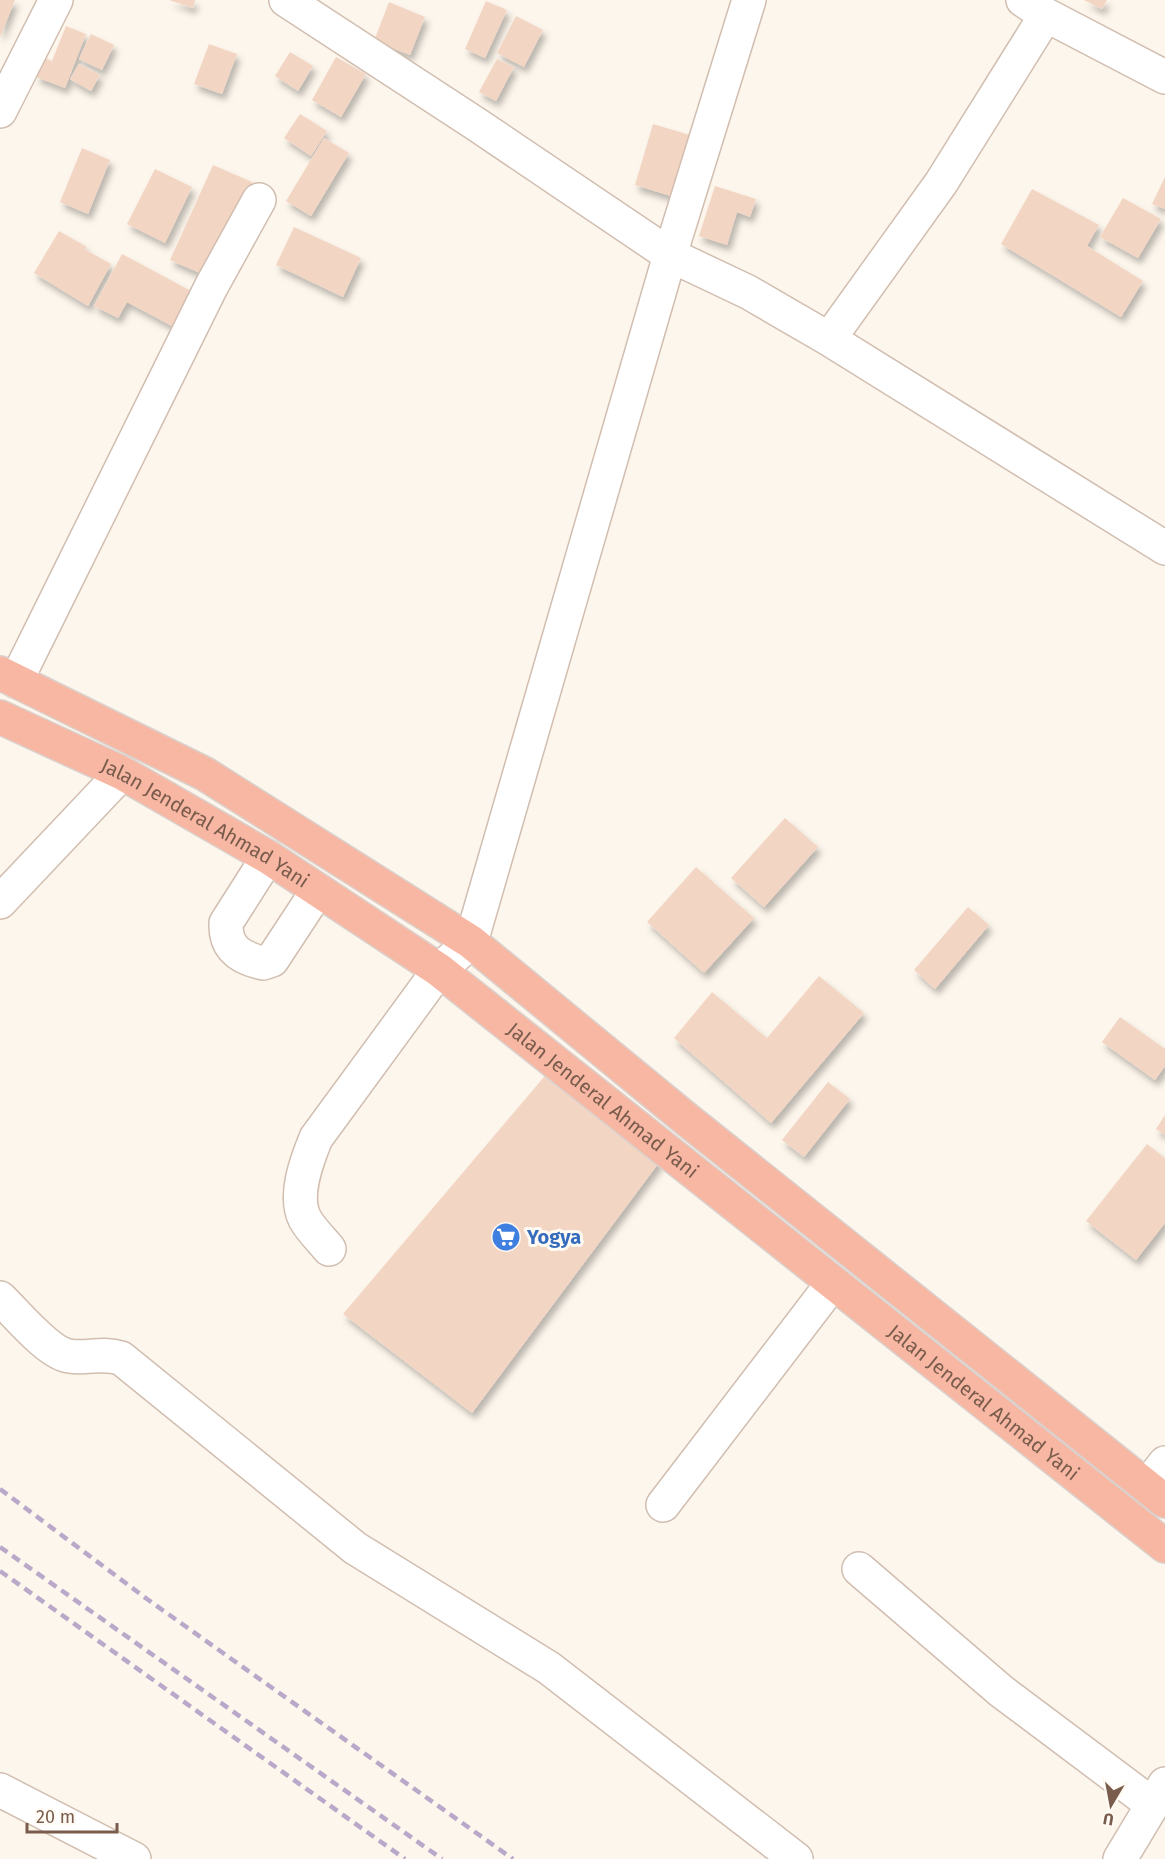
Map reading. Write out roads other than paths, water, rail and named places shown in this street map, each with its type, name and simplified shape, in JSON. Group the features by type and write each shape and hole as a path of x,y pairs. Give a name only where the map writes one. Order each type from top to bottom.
{"highway":[{"name":"Jalan Jenderal Ahmad Yani","path":"8,677 205,774 471,942 685,1118 1159,1483"},
{"name":"Jalan Jenderal Ahmad Yani","path":"0,717 122,773 268,857 439,970 1165,1546"}],"street":[{"path":"0,111 8,77 56,0"},
{"path":"286,0 476,124 670,255 748,292 829,339 1165,548"},
{"path":"329,1248 304,1218 301,1199 306,1164 316,1138 439,970 471,942 670,255 749,0"},
{"path":"829,339 941,183 1034,7 1165,77"},
{"path":"8,677 211,287 259,200"},
{"path":"0,902 122,773"},
{"path":"268,857 226,923 225,935 229,945 242,957 263,963 272,960 318,890"},
{"path":"663,1505 832,1284"},
{"path":"0,1298 51,1347 68,1356 105,1353 121,1358 356,1548 549,1668 796,1859"},
{"path":"859,1569 1001,1691 1159,1794 1120,1859"},
{"path":"0,1790 134,1859"}],"railway":[{"path":"0,1489 147,1599 513,1859"},
{"path":"0,1547 442,1859"},
{"path":"0,1571 405,1859"}],"place":[{"name":"Yogya","path":"506,1237"}]}
